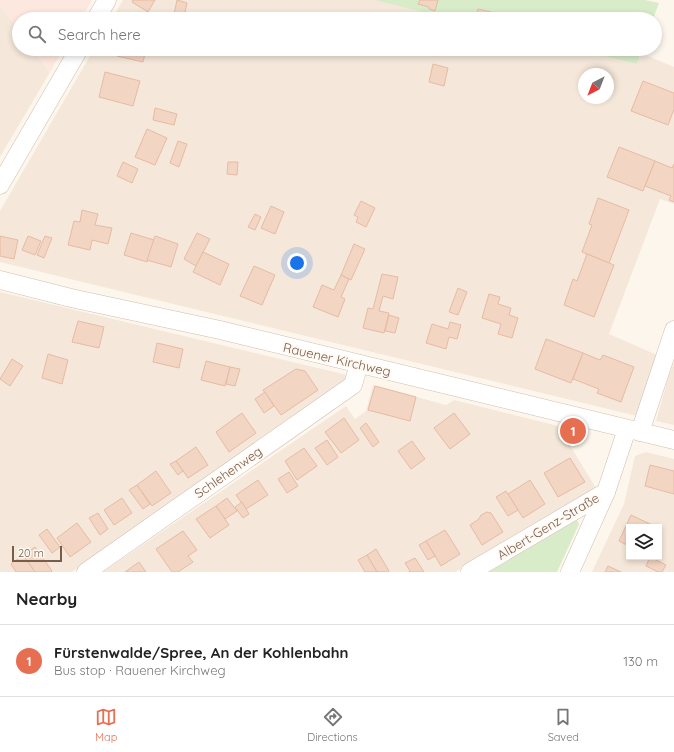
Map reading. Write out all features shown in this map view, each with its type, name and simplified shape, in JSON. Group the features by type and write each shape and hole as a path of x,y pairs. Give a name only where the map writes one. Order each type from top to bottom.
{"street":[{"path":"100,12 107,0"},
{"path":"0,185 75,56"},
{"name":"Rauener Kirchweg","path":"0,280 71,298 220,330 674,440"},
{"path":"570,572 633,430 674,330"},
{"name":"Schlehenweg","path":"86,572 353,385 359,364"},
{"name":"Albert-Genz-Straße","path":"470,572 561,517 606,492"}],"shaded area":[{"path":"0,0 92,0 85,12 12,12 12,22 0,6"},
{"path":"123,0 377,0 422,12 116,12"},
{"path":"0,6 12,22 12,56 37,56 50,72 0,157"},
{"path":"37,56 59,56 50,72"},
{"path":"90,56 604,56 637,64 640,56 648,56 674,67 674,204 660,199 609,334 657,355 637,416 0,262 0,211"},
{"path":"0,292 347,375 346,382 72,572 0,572"},
{"path":"674,363 674,425 656,421 669,375"},
{"path":"373,385 446,405 454,400 558,426 596,488 455,572 103,572 346,406 355,419 366,411"},
{"path":"646,452 674,459 674,572 592,572 624,504 635,456"}],"green space":[{"path":"645,0 659,3 656,12 422,12 377,1"},
{"path":"604,56 640,56 637,64"},
{"path":"577,520 579,524 557,572 489,572"}],"building":[{"path":"133,0 155,0 148,12 132,2"},
{"path":"177,0 187,3 185,12 174,12"},
{"path":"420,0 438,0 435,11 429,9 429,7 418,4"},
{"path":"478,9 491,12 477,12"},
{"path":"117,56 144,56 143,62"},
{"path":"433,64 448,68 444,86 429,82"},
{"path":"105,72 140,81 133,106 99,97"},
{"path":"643,81 674,93 674,109 668,125 631,111"},
{"path":"155,108 177,114 174,125 153,120"},
{"path":"147,129 167,138 155,165 135,157"},
{"path":"178,141 187,144 179,167 170,163"},
{"path":"619,147 655,161 643,191 607,177"},
{"path":"655,161 672,168 674,164 674,202 669,200 671,196 645,186"},
{"path":"123,162 138,169 132,183 117,176"},
{"path":"228,162 238,162 237,175 227,174"},
{"path":"598,198 629,210 609,263 582,252 592,225 589,224"},
{"path":"361,201 375,208 366,227 356,222 358,217 354,215"},
{"path":"271,206 284,212 275,234 261,228"},
{"path":"82,210 98,214 95,225 112,228 108,244 92,240 90,250 68,245 74,221 80,222"},
{"path":"255,214 261,217 255,230 248,227"},
{"path":"131,233 154,240 147,262 124,255"},
{"path":"197,233 210,239 196,266 184,259"},
{"path":"0,236 18,240 14,259 0,256"},
{"path":"28,236 41,241 35,255 22,250"},
{"path":"45,236 52,238 44,258 37,255"},
{"path":"155,236 178,244 171,267 147,260"},
{"path":"354,244 365,249 351,280 341,275"},
{"path":"203,252 229,264 220,285 193,272"},
{"path":"587,254 614,265 594,317 564,305 573,279 577,281"},
{"path":"254,266 275,275 262,305 240,296"},
{"path":"382,274 398,277 393,299 383,296 379,311 389,313 384,333 363,328 368,308 373,309"},
{"path":"341,275 349,279 341,297 345,299 338,317 313,307 322,285 334,290"},
{"path":"458,288 467,292 458,315 449,312"},
{"path":"489,294 500,297 498,304 511,308 509,315 518,318 512,338 498,334 501,324 482,318"},
{"path":"389,315 399,318 395,333 385,331"},
{"path":"78,321 104,327 99,348 72,342"},
{"path":"450,322 461,325 457,339 449,337 446,349 426,343 432,324 448,329"},
{"path":"546,339 583,353 571,383 535,369"},
{"path":"157,343 183,349 179,368 153,362"},
{"path":"583,353 600,360 603,355 634,367 621,402 597,393 599,389 573,379"},
{"path":"48,354 68,360 62,384 42,378"},
{"path":"12,359 23,366 10,386 0,379"},
{"path":"206,361 230,367 225,386 201,380"},
{"path":"230,367 240,369 235,386 226,384"},
{"path":"296,369 305,371 318,390 281,415 263,390"},
{"path":"375,386 416,397 410,421 368,410"},
{"path":"265,392 274,406 264,413 255,399"},
{"path":"242,413 256,433 229,452 216,432"},
{"path":"454,413 470,434 450,449 434,428"},
{"path":"344,418 359,440 341,453 325,432"},
{"path":"366,423 379,442 373,447 360,428"},
{"path":"327,440 338,457 327,465 315,448"},
{"path":"412,441 425,459 411,469 398,451"},
{"path":"196,447 208,465 188,478 176,461"},
{"path":"304,448 317,466 297,480 285,461"},
{"path":"570,458 585,482 558,497 544,473"},
{"path":"176,461 183,471 178,475 170,464"},
{"path":"650,465 674,471 674,494 645,486"},
{"path":"156,471 171,493 152,506 137,485"},
{"path":"289,472 298,486 287,493 278,479"},
{"path":"258,480 268,495 246,509 236,495"},
{"path":"530,480 545,504 523,518 508,494"},
{"path":"137,485 150,504 143,509 129,490"},
{"path":"506,491 518,510 508,516 496,497"},
{"path":"122,498 132,513 114,525 104,510"},
{"path":"227,498 237,511 225,519 216,506"},
{"path":"242,502 249,514 243,518 235,507"},
{"path":"216,506 229,525 210,538 196,519"},
{"path":"487,512 491,513 503,532 482,545 470,525 479,519 481,515"},
{"path":"98,513 108,529 100,535 89,518"},
{"path":"631,515 650,524 627,524"},
{"path":"77,523 91,542 70,557 57,538"},
{"path":"626,526 626,544 619,541"},
{"path":"47,529 60,547 52,553 39,535"},
{"path":"445,530 460,554 441,566 426,541"},
{"path":"183,531 197,550 188,556 193,562 178,572 172,572 156,549"},
{"path":"426,541 435,556 428,560 419,545"},
{"path":"35,547 52,571 51,572 35,572 23,555"},
{"path":"376,549 389,571 377,572 367,555"},
{"path":"23,555 35,572 16,572 11,564"},
{"path":"367,555 377,572 365,572 358,560"},
{"path":"415,558 424,572 409,572 410,571 405,563"},
{"path":"649,560 656,560 666,565 662,572 658,572 646,566"},
{"path":"139,562 146,572 125,572"},
{"path":"608,566 621,572 605,572"}],"place":[{"name":"Fürstenwalde/Spree, An der Kohlenbahn","path":"573,431"}]}
